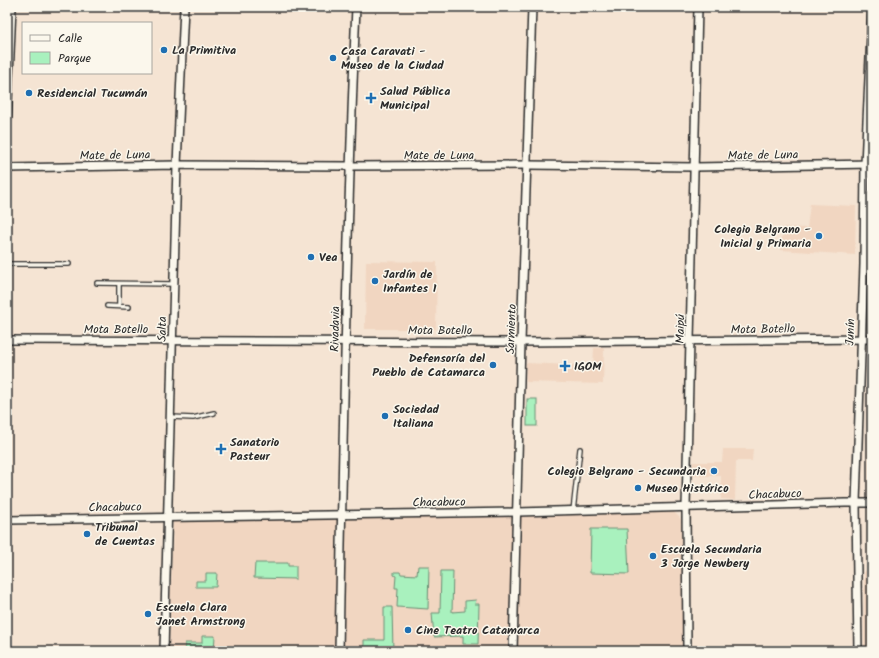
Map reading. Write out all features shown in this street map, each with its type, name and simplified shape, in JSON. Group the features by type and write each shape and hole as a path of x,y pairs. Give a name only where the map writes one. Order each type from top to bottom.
{"street":[{"path":"7,123 12,7"},
{"name":"Salta","path":"164,651 177,164 184,7"},
{"name":"Rivadavia","path":"338,651 349,166 356,7"},
{"name":"Sarmiento","path":"514,651 521,342 532,7"},
{"name":"Maipú","path":"687,651 686,507 698,7"},
{"name":"Junín","path":"858,651 856,503 872,14"},
{"name":"Mate de Luna","path":"7,168 177,164 695,167 868,164"},
{"name":"Mota Botello","path":"7,340 346,340 521,342 872,339"},
{"name":"Chacabuco","path":"7,520 573,511 856,503 872,504"}],"lane":[{"path":"7,264 69,264"},
{"path":"97,283 174,284"},
{"path":"120,284 120,306"},
{"path":"107,306 129,307"},
{"path":"171,417 192,418 214,413"},
{"path":"573,511 580,449"}],"shaded area":[{"name":"Colegio Belgrano - Inicial y Primaria","path":"810,204 856,206 855,255 781,250 783,227 807,228"},
{"path":"366,261 437,262 436,329 365,329"},
{"name":"IGOM","path":"594,348 604,348 603,384 526,382 526,363 593,366"},
{"name":"Colegio Belgrano - Secundaria","path":"723,449 753,449 752,461 736,461 735,500 721,499 721,476 693,476 693,462 722,462"},
{"path":"674,512 681,519 683,651 169,651 173,521 507,517"},
{"path":"864,571 872,571 872,651 864,651"}],"green space":[{"path":"527,399 537,399 537,426 527,426"},
{"path":"591,529 627,529 629,574 590,573"},
{"path":"255,563 288,563 288,566 296,566 296,579 254,578"},
{"path":"418,566 429,566 428,609 397,607 398,588 395,588 396,576 394,575 394,572 417,575"},
{"path":"441,571 453,571 452,612 465,611 465,601 476,600 475,604 479,604 478,644 463,644 463,636 434,637 432,613 440,613"},
{"path":"206,573 217,573 216,587 196,587 196,581 206,581"},
{"path":"384,607 392,607 393,651 364,651 364,640 384,640"},
{"path":"202,636 215,636 214,651 185,650 185,643 202,643"}],"place":[{"name":"La Primitiva","path":"164,50"},
{"name":"Casa Caravati - Museo de la Ciudad","path":"333,58"},
{"name":"Residencial Tucumán","path":"29,93"},
{"name":"Salud Pública Municipal","path":"371,98"},
{"name":"Colegio Belgrano - Inicial y Primaria","path":"819,236"},
{"name":"Vea","path":"311,257"},
{"name":"Jardín de Infantes 1","path":"375,281"},
{"name":"Defensoría del Pueblo de Catamarca","path":"493,365"},
{"name":"IGOM","path":"565,366"},
{"name":"Sociedad Italiana","path":"385,416"},
{"name":"Sanatorio Pasteur","path":"221,449"},
{"name":"Colegio Belgrano - Secundaria","path":"714,471"},
{"name":"Museo Histórico","path":"638,488"},
{"name":"Tribunal de Cuentas","path":"87,534"},
{"name":"Escuela Secundaria 3 Jorge Newbery","path":"653,556"},
{"name":"Escuela Clara Janet Armstrong","path":"148,614"},
{"name":"Cine Teatro Catamarca","path":"408,630"}]}
